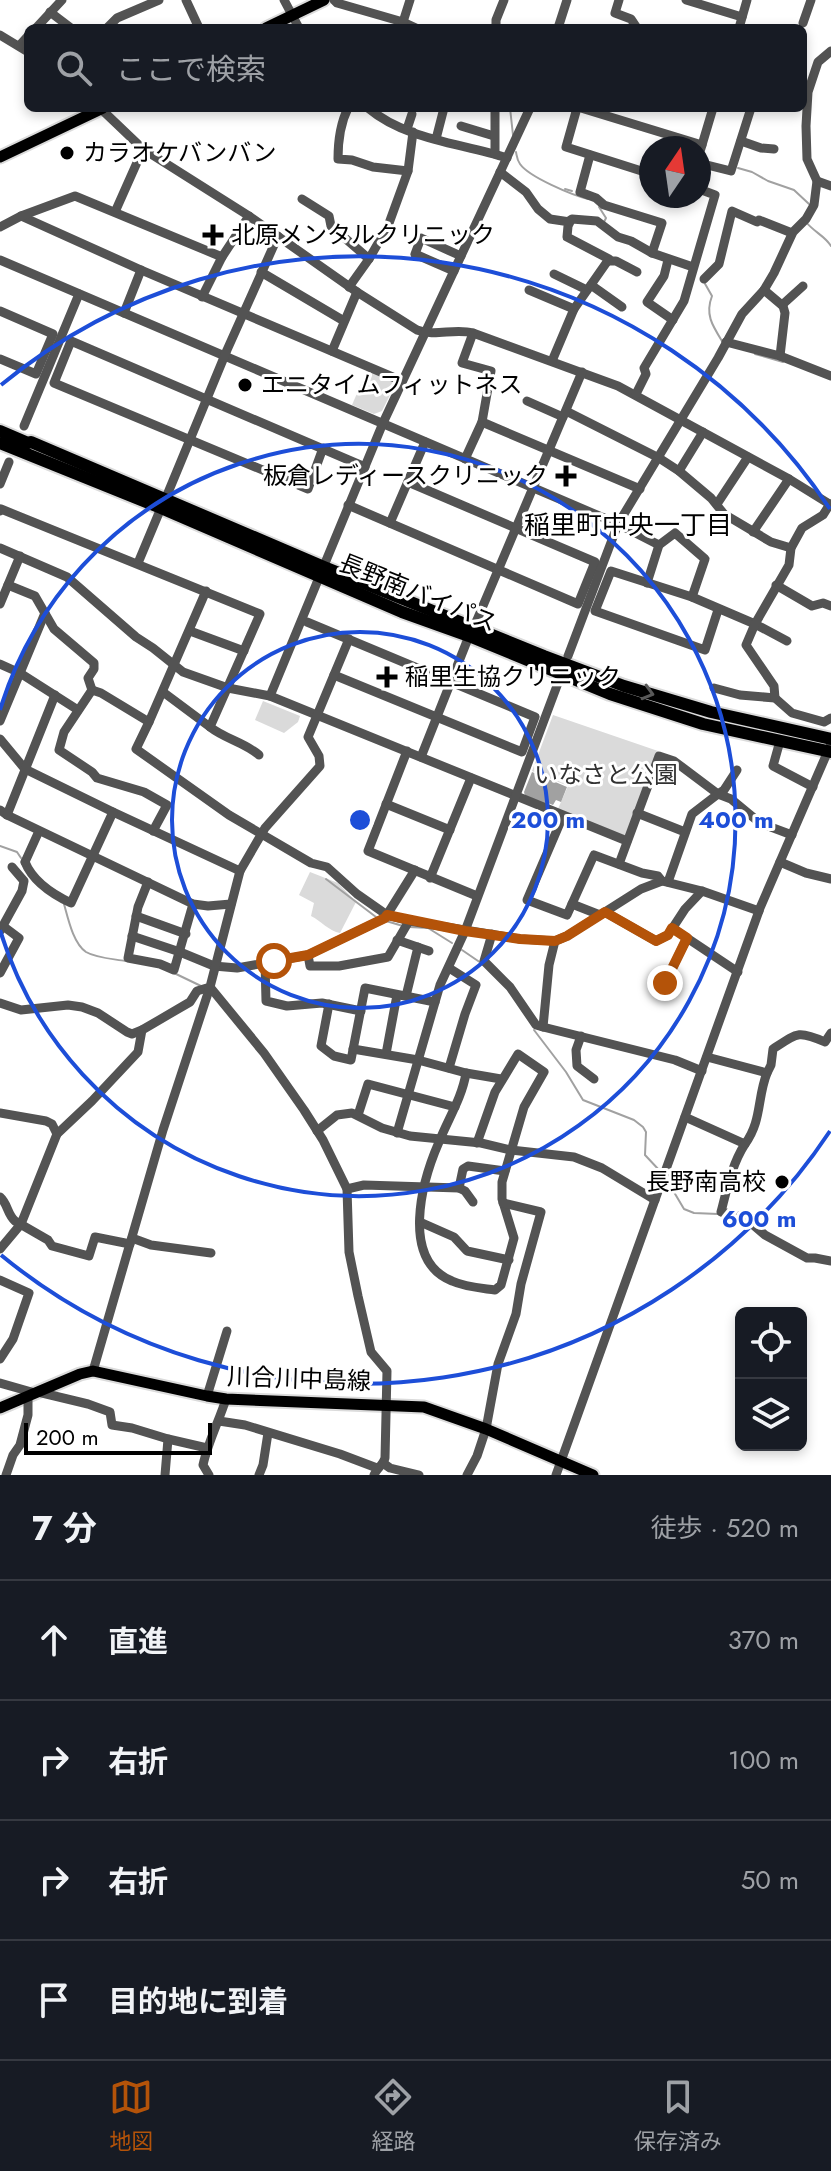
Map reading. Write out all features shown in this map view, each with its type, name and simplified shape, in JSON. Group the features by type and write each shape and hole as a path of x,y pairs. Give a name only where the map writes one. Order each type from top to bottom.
{"highway":[{"name":"長野南バイパス","path":"0,429 163,504 472,632 624,686 830,747"},
{"name":"長野南バイパス","path":"0,446 73,476 163,504"},
{"name":"長野南バイパス","path":"472,632 610,694 660,711 780,741 830,747"}],"main road":[{"path":"274,24 324,0"},
{"path":"0,157 93,112"},
{"path":"0,1408 93,1371"},
{"name":"川合川中島線","path":"93,1371 226,1399 424,1407 486,1429 593,1475"}],"street":[{"path":"40,24 62,0"},
{"path":"111,24 117,18 159,0"},
{"path":"186,0 197,24"},
{"path":"284,0 297,24"},
{"path":"334,0 407,24"},
{"path":"403,22 410,0"},
{"path":"496,24 504,0"},
{"path":"559,24 567,0"},
{"path":"619,0 615,13 631,19 634,24"},
{"path":"686,0 710,4 742,17"},
{"path":"740,24 747,0"},
{"path":"802,23 811,0"},
{"path":"50,12 66,24"},
{"path":"0,35 24,49"},
{"path":"807,109 808,92 818,62 831,51"},
{"path":"105,112 143,149 249,216 353,290 425,333 461,330 473,333 636,394 831,505 823,515 802,528 791,548 789,565 746,645 774,686 775,698"},
{"path":"346,112 339,133 338,159 408,171"},
{"path":"373,112 381,119 410,131 507,158"},
{"path":"436,139 443,112"},
{"path":"495,112 495,154"},
{"path":"270,696 383,423 528,112"},
{"path":"578,112 566,147 639,170"},
{"path":"612,112 668,136"},
{"path":"705,136 712,112"},
{"path":"711,166 731,171 750,112"},
{"path":"568,656 618,524 742,314 764,290 792,233 805,221 814,205 817,181 807,159 807,112"},
{"path":"332,351 353,290 388,226 408,171 412,114"},
{"path":"461,126 494,136"},
{"path":"741,141 774,149"},
{"path":"115,212 143,149"},
{"path":"590,155 580,192 604,205 662,223 652,253"},
{"path":"500,172 526,192 550,219 597,221 618,237 668,260 693,267"},
{"path":"817,181 831,186"},
{"path":"636,394 646,374 644,368 684,301 715,195 711,194"},
{"path":"0,227 75,196 222,257"},
{"path":"302,199 329,216 331,226 369,259"},
{"path":"704,279 719,264 732,211 792,233"},
{"path":"21,216 402,381"},
{"path":"202,297 222,257 249,216"},
{"path":"569,221 567,237 608,261"},
{"path":"138,563 278,236"},
{"path":"454,271 415,254 421,238 461,256"},
{"path":"0,260 618,524 659,545"},
{"path":"668,260 664,276 647,302 673,320"},
{"path":"608,261 616,261 637,272"},
{"path":"552,361 574,309 608,261"},
{"path":"124,313 141,270"},
{"path":"261,272 344,321"},
{"path":"554,274 589,287 622,307"},
{"path":"782,305 803,286"},
{"path":"529,290 574,309"},
{"path":"764,290 782,305 785,313 780,356"},
{"path":"24,426 79,294"},
{"path":"0,311 53,334 36,374 0,359"},
{"path":"465,459 482,422 491,371 462,363 473,333"},
{"path":"323,448 308,489 54,383 71,341 207,398 323,448 365,467"},
{"path":"726,342 831,374"},
{"path":"421,757 582,372"},
{"path":"527,401 564,414 659,458 679,471 724,514 771,542 791,548"},
{"path":"482,422 640,489"},
{"path":"679,471 703,432"},
{"path":"390,523 425,442"},
{"path":"717,504 748,457"},
{"path":"0,484 9,462"},
{"path":"753,532 789,479"},
{"path":"348,505 578,604 595,562 408,482"},
{"path":"0,511 138,563 260,614 210,727"},
{"path":"647,583 659,545 675,533 705,559 692,597"},
{"path":"0,548 67,577 136,637 183,672 228,688 270,696 627,841"},
{"path":"0,604 20,556"},
{"path":"718,610 705,650 595,611 611,571 692,597 787,641"},
{"path":"8,585 35,596 54,629 94,663 88,678 92,690"},
{"path":"776,585 812,606 823,603 831,606"},
{"path":"206,591 136,749 229,815 311,863 327,867 387,915 465,931 555,941 641,889 665,881 692,814 724,790 737,770"},
{"path":"0,721 45,613"},
{"path":"307,622 535,717 522,752 334,675"},
{"path":"190,631 244,651"},
{"path":"93,1371 163,1130 210,987 240,871 261,834 320,766 319,756 308,737 349,639"},
{"path":"0,664 20,673 78,710"},
{"path":"397,1133 440,985 465,931 558,683"},
{"path":"0,684 13,689"},
{"path":"714,688 740,695 775,698 792,713 824,722 831,718"},
{"path":"92,690 64,732 59,750 97,778 144,792 167,805 153,831"},
{"path":"92,690 149,722"},
{"path":"163,692 217,733 259,755"},
{"path":"55,695 3,813 193,904 231,904"},
{"path":"0,739 25,769 240,871"},
{"path":"780,741 773,766 813,787"},
{"path":"556,1475 759,911 830,747"},
{"path":"407,751 368,851 477,896"},
{"path":"619,864 659,756 674,761 718,794 731,799 760,823 792,835"},
{"path":"430,878 471,778"},
{"path":"386,804 450,830"},
{"path":"19,864 50,893 71,903 113,812"},
{"path":"637,813 685,832"},
{"path":"563,816 527,900 567,915 594,855 759,911"},
{"path":"0,868 5,871 19,864 39,831"},
{"path":"780,862 831,879"},
{"path":"0,973 19,938 1,929 22,891 24,881 19,864"},
{"path":"132,936 214,966 237,968 308,955 385,918 415,870"},
{"path":"148,882 136,916 128,958 174,970 193,904"},
{"path":"572,904 603,913 656,941 668,935 685,909 702,891"},
{"path":"136,916 186,934"},
{"path":"308,955 310,966 339,966 388,957 409,921"},
{"path":"672,928 738,972"},
{"path":"492,934 484,961 510,987 536,1025 675,1060 702,1071"},
{"path":"665,983 687,938"},
{"path":"386,1054 402,996 423,949 397,940"},
{"path":"543,1027 549,965 555,941"},
{"path":"265,963 266,1001 287,1006 329,1004 361,1011"},
{"path":"449,968 476,985 449,1068"},
{"path":"0,1003 21,1010 68,1005 82,1007 132,1034 190,1002 197,991 210,987"},
{"path":"210,987 264,1053 317,1131 350,1189 349,1252 371,1352 387,1371 378,1469"},
{"path":"329,1004 321,1046 334,1056 351,1060 365,988 435,1002"},
{"path":"0,1249 21,1224 57,1134 138,1052 142,1030"},
{"path":"831,1033 825,1042 796,1034 773,1049 771,1065 763,1083 757,1124 738,1154 721,1212 744,1217 765,1235 807,1258 831,1261"},
{"path":"581,1036 576,1050 577,1066 594,1079"},
{"path":"353,1049 501,1079"},
{"path":"466,1073 463,1090 430,1164 424,1187 419,1237 434,1268 452,1281 495,1290 501,1285 514,1238 501,1190 505,1171 524,1107 544,1072 518,1054 501,1079 477,1143"},
{"path":"707,1057 767,1073"},
{"path":"358,1115 368,1084 455,1107"},
{"path":"0,1113 46,1121 52,1124 57,1134"},
{"path":"317,1131 337,1115 352,1113 397,1133 574,1157 602,1168 655,1200"},
{"path":"685,1117 745,1144"},
{"path":"459,1188 463,1169 468,1166 505,1171"},
{"path":"350,1189 364,1185 459,1188 473,1202"},
{"path":"0,1197 10,1217 48,1240 52,1246 89,1256 95,1237 211,1253"},
{"path":"467,1475 486,1429 498,1364 516,1314 541,1212 503,1203"},
{"path":"420,1222 454,1237 467,1251 509,1260"},
{"path":"0,1280 29,1293 13,1339 0,1359"},
{"path":"207,1396 227,1331"},
{"path":"0,1383 110,1412 112,1425 207,1448"},
{"path":"6,1475 20,1445 34,1394"},
{"path":"209,1475 203,1465 226,1399"},
{"path":"219,1421 245,1425 378,1469 390,1468 419,1475"},
{"path":"259,1475 268,1433"},
{"path":"165,1475 168,1439"}],"green space":[{"path":"367,370 393,381 395,385 382,411 374,414 352,405"},
{"path":"263,701 300,716 298,722 284,733 255,720"},
{"name":"いなさと公園","path":"553,715 658,751 626,836 557,811 568,786 532,771"},
{"path":"310,872 338,883 356,902 340,933 311,916 314,903 299,895"}],"shaded area":[{"path":"532,772 567,787 561,802 556,800 553,805 547,805 525,796"}],"waterway":[{"path":"510,112 513,135"},
{"path":"516,152 520,164 541,180 588,199"},
{"path":"738,168 794,190 809,204"},
{"path":"565,189 572,191"},
{"path":"599,207 606,218 604,222"},
{"path":"806,222 831,246"},
{"path":"704,282 712,296 709,308 711,319 722,341"},
{"path":"755,354 783,362"},
{"path":"0,846 17,852 21,858"},
{"path":"326,879 376,917"},
{"path":"64,904 81,948 95,956 125,961"},
{"path":"386,921 403,926"},
{"path":"409,927 428,928 452,943"},
{"path":"462,950 481,963"},
{"path":"174,973 201,986"},
{"path":"534,1030 583,1100 634,1120 643,1127 646,1132 645,1155 660,1171"},
{"path":"668,1182 684,1209 694,1213 718,1214"}],"place":[{"name":"カラオケバンバン","path":"67,153"},
{"name":"北原メンタルクリニック","path":"213,235"},
{"name":"エニタイムフィットネス","path":"245,385"},
{"name":"板倉レディースクリニック","path":"566,476"},
{"name":"稲里生協クリニック","path":"387,677"},
{"name":"長野南高校","path":"782,1182"}],"district":[{"name":"稲里町中央一丁目","path":"628,525"}],"route":[{"path":"274,961 308,955 387,915 465,931 555,941 605,912 656,941 668,935 672,928 687,938 665,983"}]}
